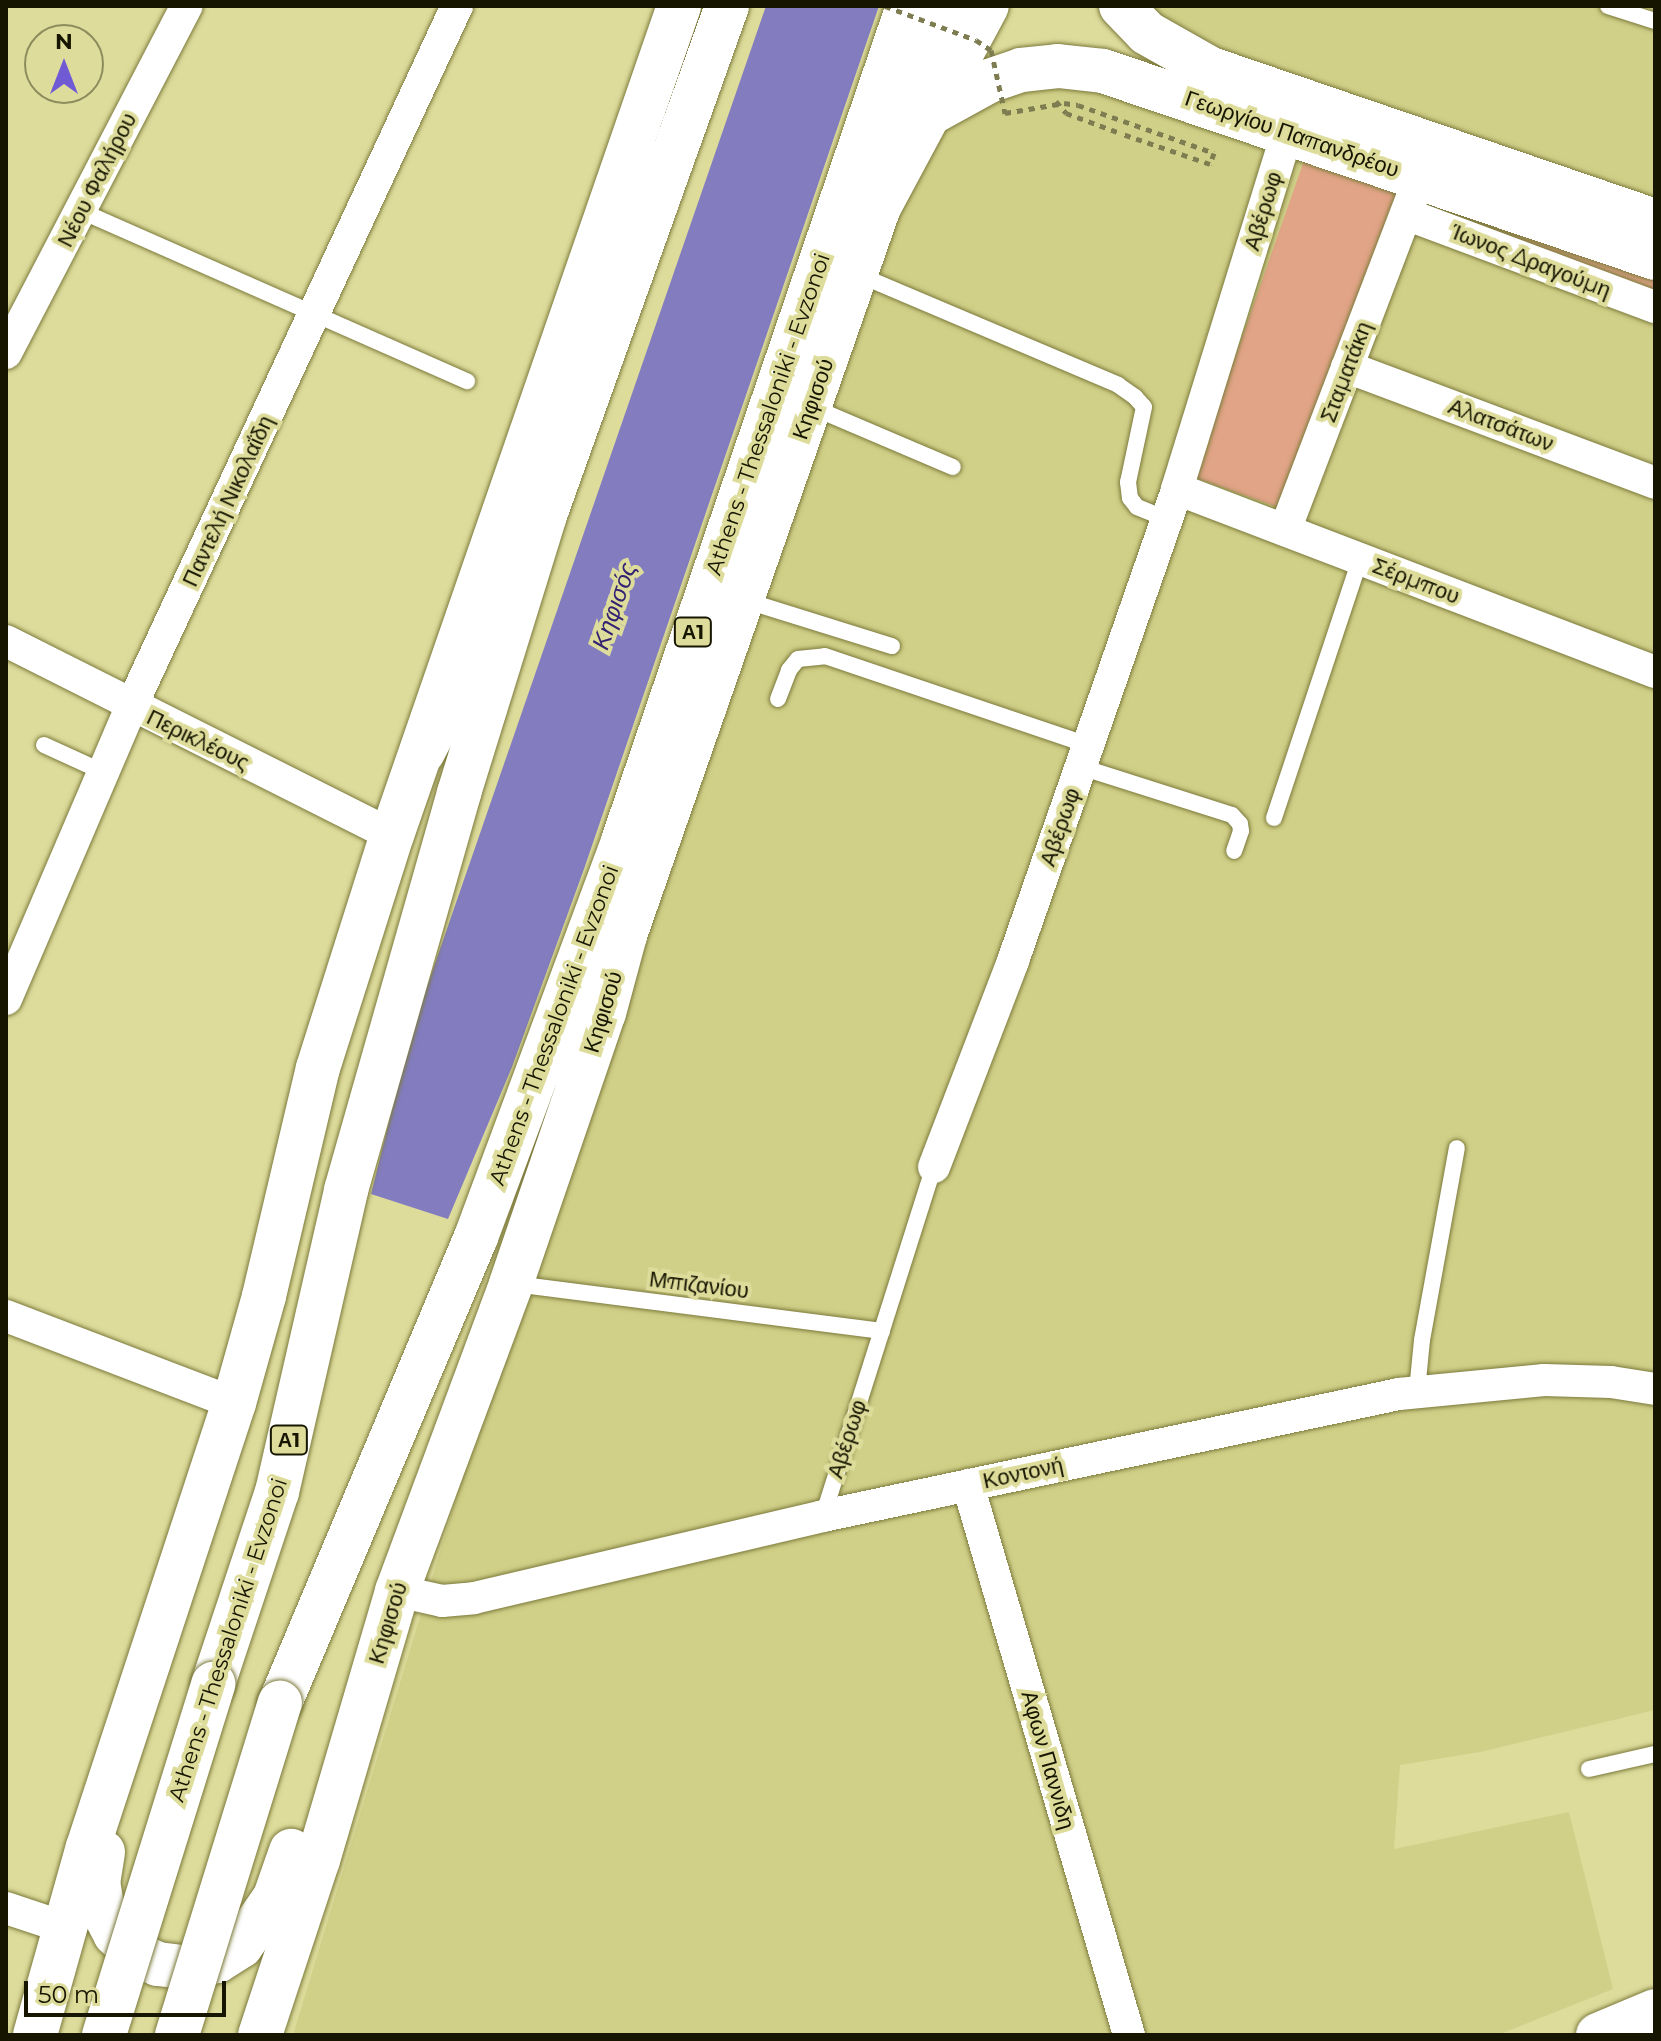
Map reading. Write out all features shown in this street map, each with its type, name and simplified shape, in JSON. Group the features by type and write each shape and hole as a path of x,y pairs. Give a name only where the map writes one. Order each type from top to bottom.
{"main road":[{"path":"35,2035 88,1847 234,1403 264,1296 318,1068 392,835 679,6"},
{"name":"Athens - Thessaloniki - Evzonoi","path":"104,2035 277,1492 346,1190 431,887 545,515 727,6"},
{"name":"Athens - Thessaloniki - Evzonoi","path":"177,2035 280,1703 476,1237 623,841 908,6"},
{"path":"879,207 943,6"},
{"name":"Κηφισού","path":"260,2035 318,1860 397,1591 511,1284 604,1013 625,935 879,207 987,6"},
{"name":"Γεωργίου Παπανδρέου","path":"1121,6 1147,33 1211,69 1655,221"},
{"name":"Γεωργίου Παπανδρέου","path":"929,114 989,81 1045,67 1077,67 1139,80 1287,134 1413,196 1655,258"},
{"path":"423,752 545,515"},
{"path":"476,1237 521,1175 625,935"},
{"path":"134,1709 98,1882 103,1911 115,1934 135,1953 158,1964 189,1968 217,1961 241,1946 275,1897 363,1653 397,1591"},
{"path":"1598,2035 1655,2011"}],"street":[{"name":"Νέου Φαλήρου","path":"6,353 187,6"},
{"name":"Παντελή Νικολαΐδη","path":"6,999 131,707 316,315 457,6"},
{"name":"Αβέρωφ","path":"934,1167 1013,961 1172,504 1287,134"},
{"name":"Ίωνος Δραγούμη","path":"1413,196 1655,307"},
{"name":"Σταματάκη","path":"1285,530 1413,196"},
{"name":"Αλατσάτων","path":"1347,367 1655,483"},
{"name":"Σέρμπου","path":"1172,504 1285,530 1655,672"},
{"name":"Περικλέους","path":"6,641 131,707 392,835"},
{"path":"6,1316 234,1403"},
{"name":"Κοντονή","path":"397,1591 442,1601 474,1598 823,1516 1417,1391 1544,1380 1611,1382 1655,1389"},
{"name":"Αφων Παννιδη","path":"968,1485 1129,2035"},
{"path":"6,1908 66,1928"}],"lane":[{"path":"1608,6 1655,21"},
{"path":"81,211 467,381"},
{"path":"856,274 1118,385 1135,397 1144,407 1128,482 1130,498 1137,507 1172,504"},
{"path":"811,406 953,467"},
{"path":"1274,818 1360,559"},
{"path":"744,600 892,646"},
{"path":"778,699 789,670 798,659 825,656 1232,815 1240,824 1241,831 1234,851"},
{"path":"44,745 103,772"},
{"path":"1417,1391 1422,1340 1457,1148"},
{"name":"Αβέρωφ","path":"823,1516 934,1167"},
{"name":"Μπιζανίου","path":"511,1284 882,1331"},
{"path":"1589,1769 1655,1754"}],"path":[{"path":"885,6 976,40 991,50 1005,113 1064,103 1078,105 1214,153 1210,164 1066,113 1049,91 1045,67"}],"shaded area":[{"path":"1145,6 1655,6 1655,1710 1480,1752 1400,1765 1394,1849 1569,1812 1613,1989 1498,2035 293,2035 539,1226 913,168 948,123 1034,84 1129,94 1151,13"},
{"path":"1306,155 1655,273 1655,297 1403,206 1285,510 1193,477"}],"water":[{"name":"Κηφισός","path":"766,6 879,6 584,869 512,1067 448,1219 371,1194 411,1033"}]}
